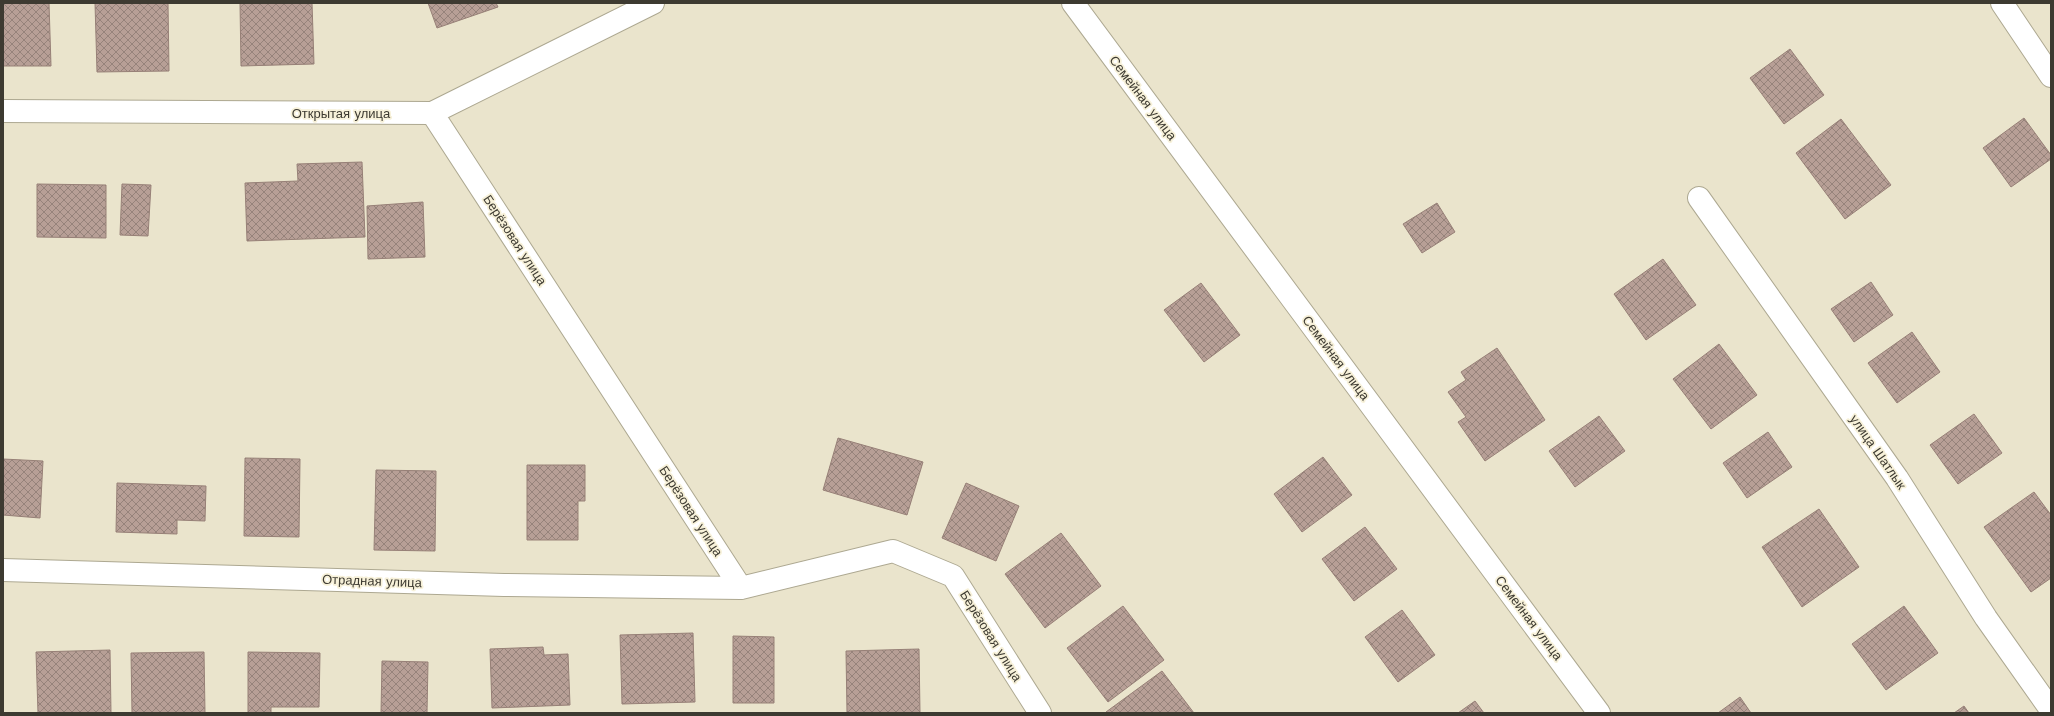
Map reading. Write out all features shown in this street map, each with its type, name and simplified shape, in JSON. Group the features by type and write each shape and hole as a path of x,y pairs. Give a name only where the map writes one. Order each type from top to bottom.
{"street":[{"name":"Открытая улица","path":"3,111 432,113 653,3"},
{"name":"Семейная улица","path":"1073,3 1599,713"},
{"path":"2002,3 2051,76"},
{"name":"Берёзовая улица","path":"432,113 741,588 893,551 953,576 1040,713"},
{"name":"улица Шатлык","path":"1699,198 1897,478 1986,618 2051,710"},
{"name":"Отрадная улица","path":"3,570 504,585 741,588"}],"building":[{"path":"3,3 49,3 51,66 3,66"},
{"path":"95,3 168,3 169,71 97,72"},
{"path":"240,3 312,3 314,64 241,66"},
{"path":"428,3 496,3 498,7 437,28"},
{"path":"1790,49 1824,95 1784,124 1750,78"},
{"path":"2024,118 2051,155 2051,159 2011,187 1983,148"},
{"path":"1841,119 1891,185 1845,219 1796,153"},
{"path":"362,162 365,237 247,241 245,183 298,181 297,164"},
{"path":"37,184 106,185 106,238 37,237"},
{"path":"122,184 151,185 148,236 120,235"},
{"path":"423,202 425,257 368,259 367,206"},
{"path":"1437,203 1455,232 1422,253 1403,224"},
{"path":"1663,259 1696,305 1646,340 1614,294"},
{"path":"1871,282 1893,315 1854,342 1831,309"},
{"path":"1201,283 1240,335 1204,362 1164,310"},
{"path":"1912,332 1940,372 1897,403 1868,363"},
{"path":"1719,344 1757,395 1711,429 1673,379"},
{"path":"1497,348 1545,420 1485,461 1458,422 1466,417 1448,392 1466,380 1461,372"},
{"path":"1974,414 2002,453 1958,484 1930,445"},
{"path":"1599,416 1625,451 1575,487 1549,451"},
{"path":"1768,432 1792,467 1747,498 1723,463"},
{"path":"838,438 923,462 907,515 823,490"},
{"path":"1323,457 1352,495 1302,532 1274,494"},
{"path":"245,458 300,459 299,537 244,536"},
{"path":"3,459 43,461 40,518 3,515"},
{"path":"527,465 585,465 585,501 578,501 578,540 527,540"},
{"path":"376,470 436,471 435,551 374,550"},
{"path":"117,483 206,486 205,521 177,520 177,534 116,532"},
{"path":"966,483 1019,506 996,561 942,538"},
{"path":"2034,492 2051,515 2051,578 2031,592 1984,527"},
{"path":"1819,509 1859,567 1802,607 1762,547"},
{"path":"1365,527 1397,569 1354,601 1322,559"},
{"path":"1061,533 1101,586 1045,628 1005,574"},
{"path":"1123,606 1164,660 1108,702 1067,648"},
{"path":"1904,606 1938,653 1886,690 1852,644"},
{"path":"1402,610 1435,655 1398,682 1365,637"},
{"path":"693,633 695,702 622,704 620,635"},
{"path":"733,636 774,637 774,703 733,703"},
{"path":"543,647 544,655 568,654 570,705 492,708 490,649"},
{"path":"919,649 920,713 847,713 846,651"},
{"path":"110,650 111,713 38,713 36,652"},
{"path":"204,652 205,713 132,713 131,653"},
{"path":"248,652 320,653 319,707 271,707 271,713 248,713"},
{"path":"382,661 428,662 427,713 381,713"},
{"path":"1162,671 1194,713 1106,712"},
{"path":"1740,697 1751,713 1718,713"},
{"path":"1475,701 1484,713 1458,713"},
{"path":"1964,706 1969,713 1954,713"}]}
